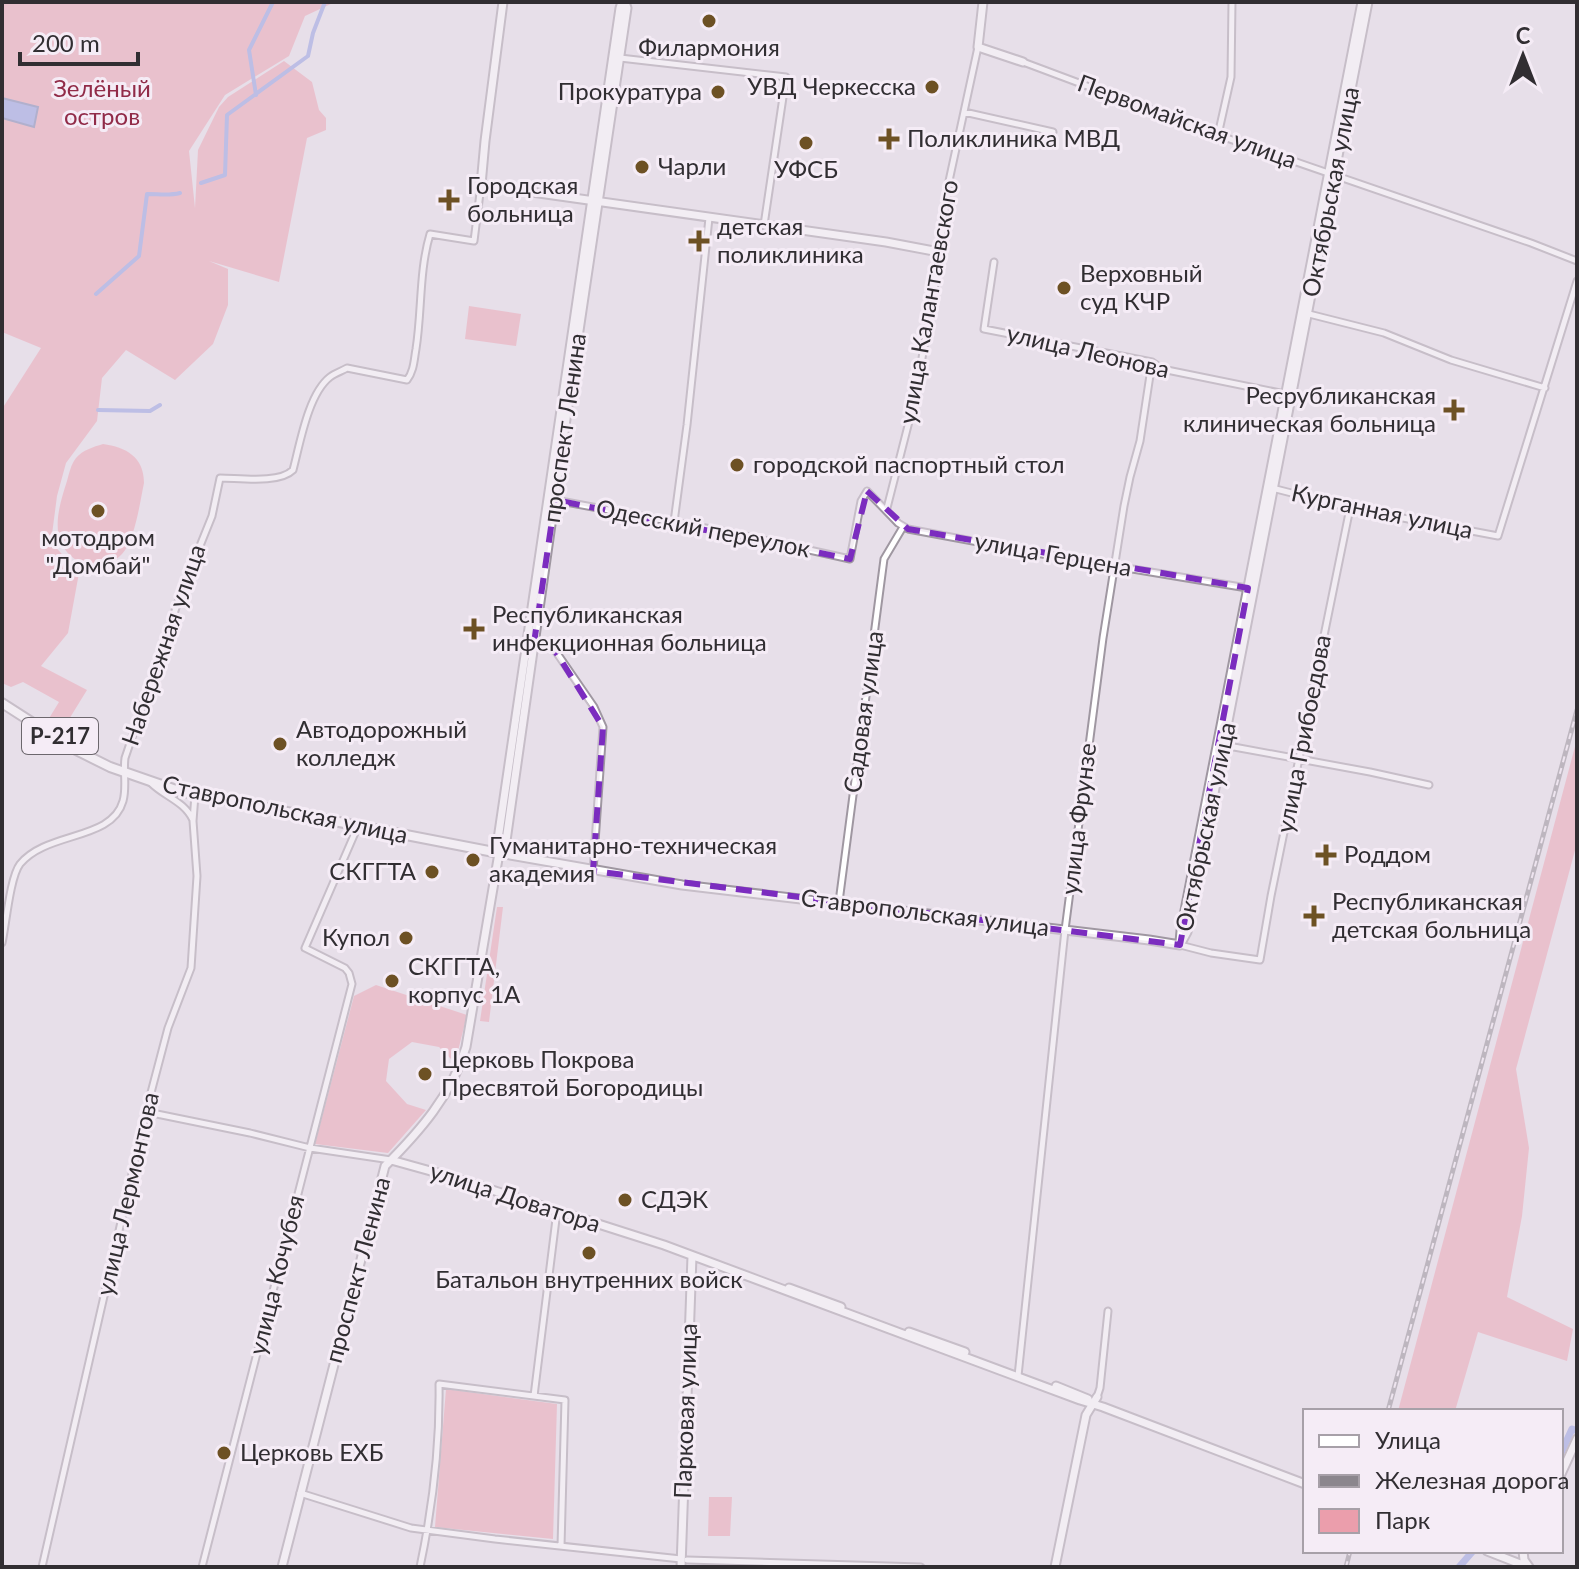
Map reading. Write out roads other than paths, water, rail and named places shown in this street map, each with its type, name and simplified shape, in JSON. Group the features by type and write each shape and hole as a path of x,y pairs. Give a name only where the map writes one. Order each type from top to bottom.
{"highway":[{"name":"Р-217","path":"2,700 72,748 122,771"},
{"name":"Ставропольская улица","path":"122,771 195,795 499,853"}],"main road":[{"path":"503,2 481,185 939,252"},
{"name":"проспект Ленина","path":"282,1567 385,1166 402,1150 450,1086 463,1059 470,1028 499,853 497,846 595,201 620,58 627,8 624,2 620,8 595,201 569,398 505,848 499,853"},
{"path":"978,47 983,2"},
{"name":"Октябрьская улица","path":"1180,945 1305,313 1362,2"},
{"name":"Октябрьская улица","path":"1330,174 1368,2"},
{"name":"Первомайская улица","path":"978,47 1023,62"},
{"name":"Октябрьская улица","path":"1270,487 1285,394 1305,313"},
{"name":"Ставропольская улица","path":"499,853 682,885 1180,945"},
{"name":"улица Доватора","path":"391,1160 761,1277 1303,1483"},
{"name":"Парковая улица","path":"683,1562 692,1256"},
{"path":"1057,1567 1087,1424 1096,1403"},
{"path":"1563,1472 1577,1441"},
{"path":"1503,1553 1523,1556 1529,1567"}],"street":[{"path":"1218,135 1231,77 1232,2"},
{"name":"улица Калантаевского","path":"886,509 915,398 949,181 978,47"},
{"path":"620,58 786,77 764,226"},
{"name":"Первомайская улица","path":"1023,62 1218,135 1577,261"},
{"path":"964,112 1053,132"},
{"name":"Набережная улица","path":"2,943 19,865 47,844 97,828 111,820 122,804 125,758 181,593 212,516 220,478 255,479 289,475 317,395 328,378 347,368 407,380 412,374 425,250 430,234 474,241 481,185"},
{"path":"674,522 709,218"},
{"name":"улица Леонова","path":"994,262 984,329 1152,362 1162,369 1285,394"},
{"path":"1305,313 1396,337 1451,360 1545,388 1577,281"},
{"name":"улица Фрунзе","path":"1018,1374 1065,930 1096,686 1152,362"},
{"name":"Курганная улица","path":"1270,487 1350,508 1498,536 1545,388"},
{"name":"Одесский переулок","path":"555,500 850,559 861,501 867,491 886,509"},
{"name":"улица Грибоедова","path":"1260,960 1350,508"},
{"path":"886,509 903,527"},
{"name":"улица Герцена","path":"903,527 1251,589"},
{"name":"Садовая улица","path":"839,902 884,559 903,527"},
{"path":"534,643 552,646 594,707 603,727 593,871"},
{"path":"1221,745 1429,785"},
{"path":"150,782 186,807 193,821"},
{"name":"улица Лермонтова","path":"42,1567 129,1182 168,1028 191,968 197,876 193,821 195,795"},
{"name":"улица Кочубея","path":"202,1567 352,984 345,968 305,948 358,826"},
{"name":"Ставропольская улица","path":"1180,945 1260,960"},
{"name":"улица Доватора","path":"147,1112 310,1148 391,1160"},
{"path":"534,1396 557,1211"},
{"path":"1096,1403 1108,1311"},
{"path":"420,1567 427,1530 439,1384 565,1400 561,1546"},
{"path":"300,1493 411,1528 683,1562 921,1567"}],"water":[{"path":"2,98 38,107 34,127 2,118"}],"waterway":[{"path":"256,95 249,50 273,2"},
{"path":"201,183 225,175 227,115 308,56 325,2"},
{"path":"96,294 139,256 147,194 180,193"},
{"path":"98,410 150,411 160,405"},
{"path":"1563,1449 1572,1429 1575,1430"},
{"path":"1459,1567 1471,1553"}],"railway":[{"path":"1389,1409 1577,710"},
{"path":"1346,1567 1350,1553"}],"place":[{"name":"Филармония","path":"709,21"},
{"name":"УВД Черкесска","path":"932,87"},
{"name":"Прокуратура","path":"718,92"},
{"name":"Поликлиника МВД","path":"889,139"},
{"name":"УФСБ","path":"806,143"},
{"name":"Чарли","path":"642,167"},
{"name":"Городская больница","path":"449,200"},
{"name":"детская поликлиника","path":"699,241"},
{"name":"Верховный суд КЧР","path":"1064,288"},
{"name":"Ресрубликанская клиническая больница","path":"1454,410"},
{"name":"городской паспортный стол","path":"737,465"},
{"name":"мотодром \"Домбай\"","path":"98,511"},
{"name":"Республиканская инфекционная больница","path":"474,629"},
{"name":"Автодорожный колледж","path":"280,744"},
{"name":"Роддом","path":"1326,855"},
{"name":"Гуманитарно-техническая академия","path":"473,860"},
{"name":"СКГГТА","path":"432,872"},
{"name":"Республиканская детская больница","path":"1314,916"},
{"name":"Купол","path":"406,938"},
{"name":"СКГГТА, корпус 1А","path":"392,981"},
{"name":"Церковь Покрова Пресвятой Богородицы","path":"425,1074"},
{"name":"СДЭК","path":"625,1200"},
{"name":"Батальон внутренних войск","path":"589,1253"},
{"name":"Церковь ЕХБ","path":"224,1453"}],"park label":[{"name":"Зелёный остров","path":"102,103"}]}
